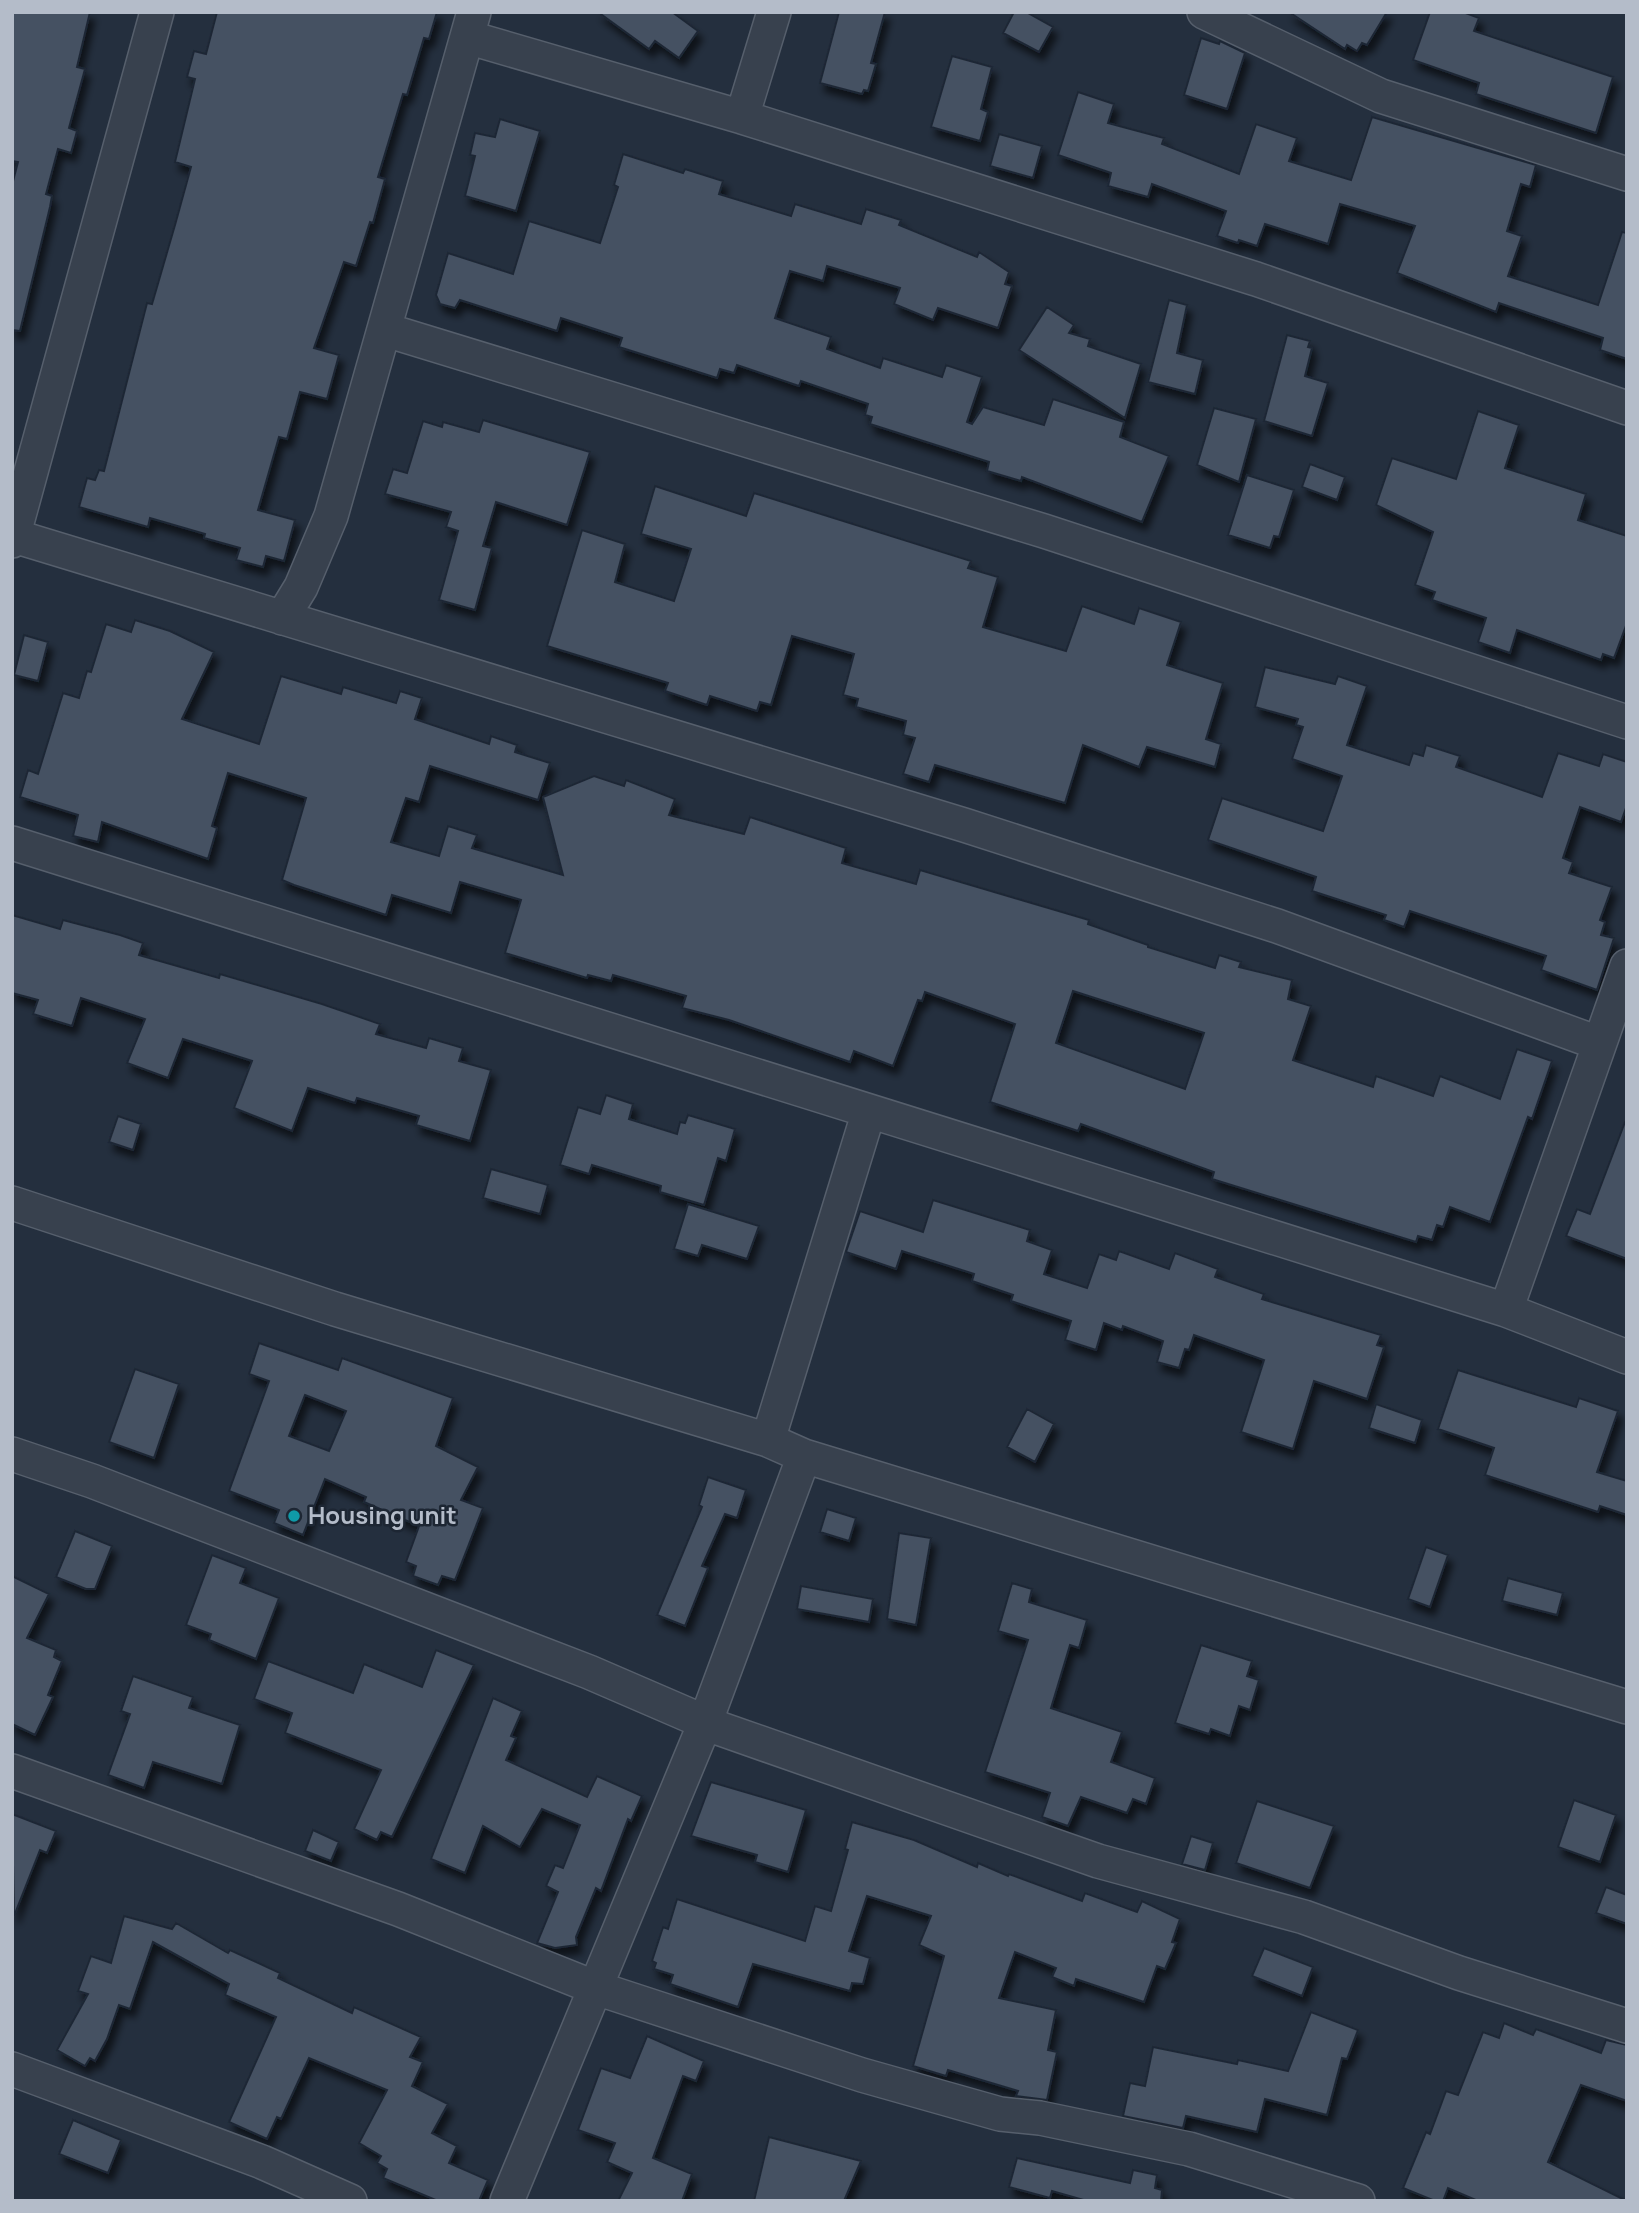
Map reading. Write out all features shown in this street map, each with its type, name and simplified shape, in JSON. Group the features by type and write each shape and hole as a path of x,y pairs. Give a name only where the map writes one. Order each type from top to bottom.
{"street":[{"path":"157,12 13,539 964,825 1277,926 1598,1043"},
{"path":"742,117 775,12"},
{"path":"1204,12 1381,96 1627,174"},
{"path":"282,618 306,577 331,516 471,24 742,117 1256,279 1627,408"},
{"path":"386,330 1044,531 1627,722"},
{"path":"12,843 1506,1310 1627,1357"},
{"path":"1506,1310 1627,966"},
{"path":"768,1440 869,1111"},
{"path":"12,1203 335,1308 768,1440 804,1456 1627,1707"},
{"path":"12,1454 106,1486 589,1672 705,1723 1098,1861 1304,1917 1459,1973 1627,2026"},
{"path":"507,2201 705,1723 804,1456"},
{"path":"12,1771 398,1909 596,1988 938,2098 1000,2114 1040,2118 1189,2149 1358,2201"},
{"path":"12,2069 262,2162 350,2201"}],"building":[{"path":"12,12 90,12 77,67 85,69 69,128 77,131 71,153 58,149 46,194 52,196 50,207 20,331 12,330 12,185 18,162 12,161"},
{"path":"217,12 437,12 429,39 424,38 407,95 403,94 378,177 385,179 373,223 370,222 356,266 344,262 314,348 339,355 327,399 300,392 287,439 279,437 258,510 295,520 284,561 266,556 263,567 236,560 240,548 204,538 205,534 150,518 148,527 79,507 87,478 95,480 99,470 104,471 147,303 152,304 175,225 191,167 175,162 195,79 187,77 194,51 206,54"},
{"path":"598,12 672,12 698,31 679,58 655,41 649,49"},
{"path":"839,12 885,12 871,63 876,64 868,91 864,90 862,94 820,83"},
{"path":"1014,12 1026,12 1053,27 1039,52 1003,33"},
{"path":"1289,12 1387,12 1367,45 1362,43 1357,51 1347,45 1345,49"},
{"path":"1430,12 1463,12 1479,18 1474,31 1613,77 1596,133 1476,94 1479,83 1413,60"},
{"path":"1201,38 1219,44 1220,41 1245,53 1227,109 1184,95"},
{"path":"952,56 992,67 981,109 988,112 980,141 931,127"},
{"path":"1078,92 1114,104 1108,123 1164,138 1162,144 1239,174 1256,124 1297,138 1289,161 1351,180 1372,117 1536,165 1530,187 1521,184 1507,231 1522,236 1508,276 1598,305 1622,232 1627,233 1627,359 1600,350 1603,338 1499,303 1496,312 1397,273 1415,226 1340,204 1328,244 1265,224 1257,246 1217,236 1226,211 1152,184 1148,197 1108,186 1111,173 1058,155"},
{"path":"500,119 540,131 516,211 465,196 475,156 470,155 475,133 495,137"},
{"path":"999,134 1042,146 1033,178 990,166"},
{"path":"623,154 683,173 685,169 723,181 719,194 791,216 795,204 861,224 866,209 901,220 899,225 977,257 979,252 1009,272 1005,284 1012,286 998,328 938,308 933,320 894,304 900,288 827,266 823,281 790,271 775,318 831,337 827,349 880,368 883,358 942,377 946,365 982,377 967,422 972,424 983,407 1044,425 1053,399 1124,422 1120,437 1169,456 1142,522 1022,477 1021,481 987,471 989,462 870,424 872,417 865,415 868,404 801,381 799,386 737,365 734,373 720,369 717,378 619,347 622,338 561,318 557,331 460,300 455,308 440,304 436,295 448,253 513,274 529,221 600,243 618,187 614,185"},
{"path":"1169,300 1187,305 1177,353 1203,360 1195,394 1148,382"},
{"path":"1047,307 1074,325 1069,333 1090,339 1088,346 1141,364 1125,418 1019,350"},
{"path":"1287,335 1310,341 1308,347 1312,348 1305,376 1328,383 1312,436 1264,421"},
{"path":"1214,408 1256,419 1239,482 1197,465"},
{"path":"1478,411 1519,425 1505,468 1586,494 1578,520 1627,536 1627,623 1614,658 1603,654 1601,660 1517,630 1510,653 1478,642 1486,618 1432,600 1435,592 1415,585 1433,532 1376,505 1392,458 1456,479"},
{"path":"483,420 590,452 567,525 496,502 483,546 492,548 475,610 439,600 458,531 446,527 451,512 385,494 393,469 407,473 423,421 442,427 443,422 479,432"},
{"path":"1310,464 1345,477 1337,500 1302,487"},
{"path":"1247,475 1294,490 1279,537 1274,536 1270,548 1228,535"},
{"path":"655,486 746,516 754,493 971,561 968,568 998,577 983,627 1066,651 1082,606 1134,624 1139,608 1181,622 1167,665 1223,683 1206,739 1221,744 1215,767 1147,747 1139,767 1083,745 1065,803 935,765 929,782 903,774 915,738 903,735 906,721 856,707 858,699 843,695 854,654 792,636 771,705 760,702 757,711 710,696 707,705 665,691 668,683 547,646 582,530 625,544 615,582 674,601 691,549 641,534"},
{"path":"135,620 170,631 214,652 182,719 259,744 281,676 341,694 343,687 396,703 400,691 422,698 415,719 489,744 491,736 517,745 515,752 550,763 538,800 430,766 419,802 406,798 391,842 439,856 448,826 477,835 472,848 563,875 543,797 594,776 624,786 626,780 675,799 669,815 744,834 750,817 846,848 842,863 916,884 920,870 1089,920 1088,924 1148,947 1215,968 1219,955 1241,962 1239,967 1292,980 1288,999 1311,1006 1293,1060 1373,1087 1376,1076 1433,1096 1440,1076 1500,1099 1517,1049 1552,1061 1532,1119 1528,1117 1490,1222 1450,1207 1443,1227 1437,1225 1432,1240 1418,1236 1416,1242 1212,1179 1214,1172 1081,1124 1078,1131 990,1102 1015,1024 925,992 922,1001 918,1000 893,1066 854,1051 850,1062 729,1020 682,1008 686,996 613,975 611,981 588,975 587,978 505,953 521,900 460,882 451,913 392,895 386,915 294,885 282,880 306,798 228,773 212,826 217,828 208,859 102,822 98,842 73,836 78,815 20,797 28,770 38,774 63,693 79,698 87,671 91,672 106,624 131,632","holes":["1073,991 1204,1033 1185,1089 1056,1043"]},
{"path":"24,635 48,642 38,681 14,675"},
{"path":"1265,667 1335,684 1338,676 1367,686 1347,745 1409,765 1413,753 1423,756 1426,745 1460,756 1456,767 1542,797 1558,753 1599,766 1603,754 1627,762 1627,805 1621,822 1580,807 1563,858 1573,862 1569,873 1612,887 1600,920 1605,922 1601,935 1614,938 1597,990 1541,970 1546,956 1410,911 1404,927 1384,920 1386,915 1312,891 1316,877 1208,840 1222,798 1323,831 1342,776 1292,759 1303,727 1296,725 1298,719 1255,707"},
{"path":"12,915 60,929 63,920 120,935 143,943 139,955 219,978 220,974 322,1004 380,1024 376,1034 426,1048 429,1038 463,1048 459,1061 491,1070 470,1141 416,1125 419,1116 357,1098 355,1103 308,1088 292,1131 234,1108 252,1061 183,1039 168,1078 127,1063 145,1019 81,998 72,1026 33,1014 38,1000 12,993"},
{"path":"606,1095 633,1104 629,1119 677,1134 680,1122 685,1123 688,1115 735,1129 726,1161 718,1158 704,1205 660,1192 661,1186 592,1165 589,1174 560,1165 578,1107 600,1114"},
{"path":"118,1116 141,1124 133,1150 109,1142"},
{"path":"1625,1122 1627,1259 1566,1236 1577,1209 1590,1214"},
{"path":"491,1169 548,1185 540,1214 483,1198"},
{"path":"933,1200 1030,1230 1027,1241 1052,1250 1044,1274 1087,1288 1099,1254 1116,1260 1119,1251 1169,1269 1175,1253 1218,1269 1215,1277 1264,1294 1262,1299 1381,1335 1377,1345 1384,1347 1367,1399 1314,1381 1293,1449 1241,1432 1264,1360 1194,1335 1189,1350 1185,1349 1179,1368 1157,1362 1163,1341 1123,1326 1122,1330 1104,1323 1096,1350 1065,1340 1071,1321 1011,1301 1013,1295 972,1281 974,1274 902,1251 896,1269 846,1252 860,1211 923,1232"},
{"path":"688,1204 759,1226 747,1259 702,1245 698,1256 674,1249"},
{"path":"259,1343 338,1370 342,1358 453,1398 436,1446 478,1467 461,1500 483,1508 455,1580 442,1576 438,1585 413,1576 416,1566 406,1562 419,1526 364,1502 366,1497 325,1479 303,1535 274,1523 279,1510 229,1491 269,1381 249,1374","holes":["305,1395 346,1411 329,1451 289,1436"]},
{"path":"135,1369 179,1384 154,1458 109,1442"},
{"path":"1458,1370 1576,1407 1579,1398 1618,1411 1597,1472 1627,1481 1627,1515 1600,1506 1598,1512 1485,1475 1494,1448 1438,1429"},
{"path":"1376,1404 1422,1420 1415,1443 1369,1428"},
{"path":"1027,1409 1054,1424 1035,1462 1007,1447"},
{"path":"708,1477 746,1490 737,1518 725,1514 702,1566 708,1568 685,1626 657,1615 702,1507 699,1505"},
{"path":"827,1509 856,1518 849,1541 820,1532"},
{"path":"75,1531 112,1546 95,1589 86,1589 56,1577"},
{"path":"899,1533 931,1538 916,1625 887,1619"},
{"path":"1426,1547 1448,1555 1430,1607 1408,1599"},
{"path":"212,1555 246,1568 240,1583 279,1598 256,1659 209,1640 211,1634 186,1625"},
{"path":"12,1576 49,1594 27,1638 56,1650 54,1657 62,1661 48,1695 53,1697 35,1735 12,1724"},
{"path":"1508,1578 1563,1593 1557,1615 1502,1601"},
{"path":"1012,1583 1032,1589 1029,1602 1087,1620 1079,1648 1070,1645 1051,1708 1122,1732 1111,1762 1155,1778 1146,1804 1133,1799 1127,1813 1081,1797 1068,1826 1042,1817 1050,1793 985,1772 1028,1640 998,1631"},
{"path":"801,1586 873,1599 869,1622 797,1609"},
{"path":"1201,1645 1252,1661 1247,1676 1259,1680 1250,1710 1239,1706 1230,1736 1211,1729 1209,1734 1175,1723"},
{"path":"436,1650 474,1665 392,1837 381,1832 377,1840 354,1829 381,1770 285,1733 292,1713 254,1699 268,1661 353,1693 364,1664 422,1687"},
{"path":"133,1676 193,1697 189,1708 240,1725 222,1784 153,1762 144,1788 108,1775 130,1714 121,1711"},
{"path":"493,1698 522,1711 511,1736 516,1738 506,1760 587,1797 597,1776 642,1796 631,1821 628,1819 601,1891 596,1888 576,1937 577,1945 555,1948 537,1943 558,1892 546,1886 555,1865 563,1868 580,1825 542,1809 520,1847 483,1826 465,1873 431,1859"},
{"path":"711,1782 806,1810 788,1872 755,1862 757,1855 691,1836"},
{"path":"1574,1800 1616,1815 1600,1862 1558,1847"},
{"path":"1257,1801 1334,1826 1310,1888 1236,1863"},
{"path":"12,1814 56,1831 47,1853 40,1850 14,1916"},
{"path":"852,1822 914,1840 977,1867 978,1863 1082,1901 1085,1893 1137,1912 1142,1901 1180,1919 1172,1942 1176,1943 1165,1969 1157,1966 1144,2002 1076,1979 1074,1986 1052,1977 1056,1968 1015,1952 999,1998 1056,2010 1048,2050 1057,2052 1047,2100 1016,2096 1018,2091 948,2070 946,2076 913,2066 944,1956 919,1945 931,1916 867,1896 849,1951 870,1958 863,1984 852,1983 850,1991 753,1964 738,2007 670,1984 673,1975 654,1969 656,1963 652,1961 663,1927 668,1929 677,1899 805,1941 815,1906 831,1911 848,1850 845,1849"},
{"path":"313,1830 339,1842 331,1861 305,1851"},
{"path":"1191,1836 1213,1843 1205,1870 1182,1864"},
{"path":"1606,1887 1627,1895 1627,1924 1596,1913"},
{"path":"124,1916 172,1929 176,1923 228,1953 230,1950 280,1973 278,1978 352,2013 354,2007 421,2037 410,2057 423,2062 412,2086 448,2104 432,2133 457,2146 449,2163 488,2180 479,2201 438,2201 383,2178 387,2169 377,2163 381,2156 359,2143 387,2090 309,2058 281,2119 277,2117 267,2139 229,2122 276,2017 225,1995 229,1984 153,1942 130,2009 119,2005 107,2039 95,2061 90,2058 85,2066 57,2050 88,1994 78,1991 91,1956 111,1963"},
{"path":"1264,1948 1313,1967 1302,1996 1252,1976"},
{"path":"1311,2012 1358,2030 1347,2059 1342,2058 1327,2115 1265,2099 1257,2132 1186,2116 1183,2128 1123,2116 1130,2083 1145,2086 1153,2047 1288,2071"},
{"path":"1504,2023 1533,2035 1536,2029 1601,2053 1606,2040 1627,2045 1627,2101 1581,2085 1548,2162 1627,2201 1478,2201 1448,2188 1443,2201 1435,2201 1403,2188 1426,2132 1430,2134 1446,2091 1458,2095 1483,2032 1499,2038"},
{"path":"647,2036 704,2061 696,2081 683,2076 653,2158 692,2174 682,2201 618,2201 632,2173 607,2162 615,2143 578,2130 601,2068 630,2078"},
{"path":"73,2120 121,2140 108,2173 59,2154"},
{"path":"769,2137 861,2161 844,2201 754,2201"},
{"path":"1017,2158 1130,2183 1133,2170 1157,2175 1155,2188 1162,2190 1161,2201 1087,2201 1052,2191 1050,2198 1009,2187"}],"place":[{"name":"Housing unit","path":"294,1516"}]}
